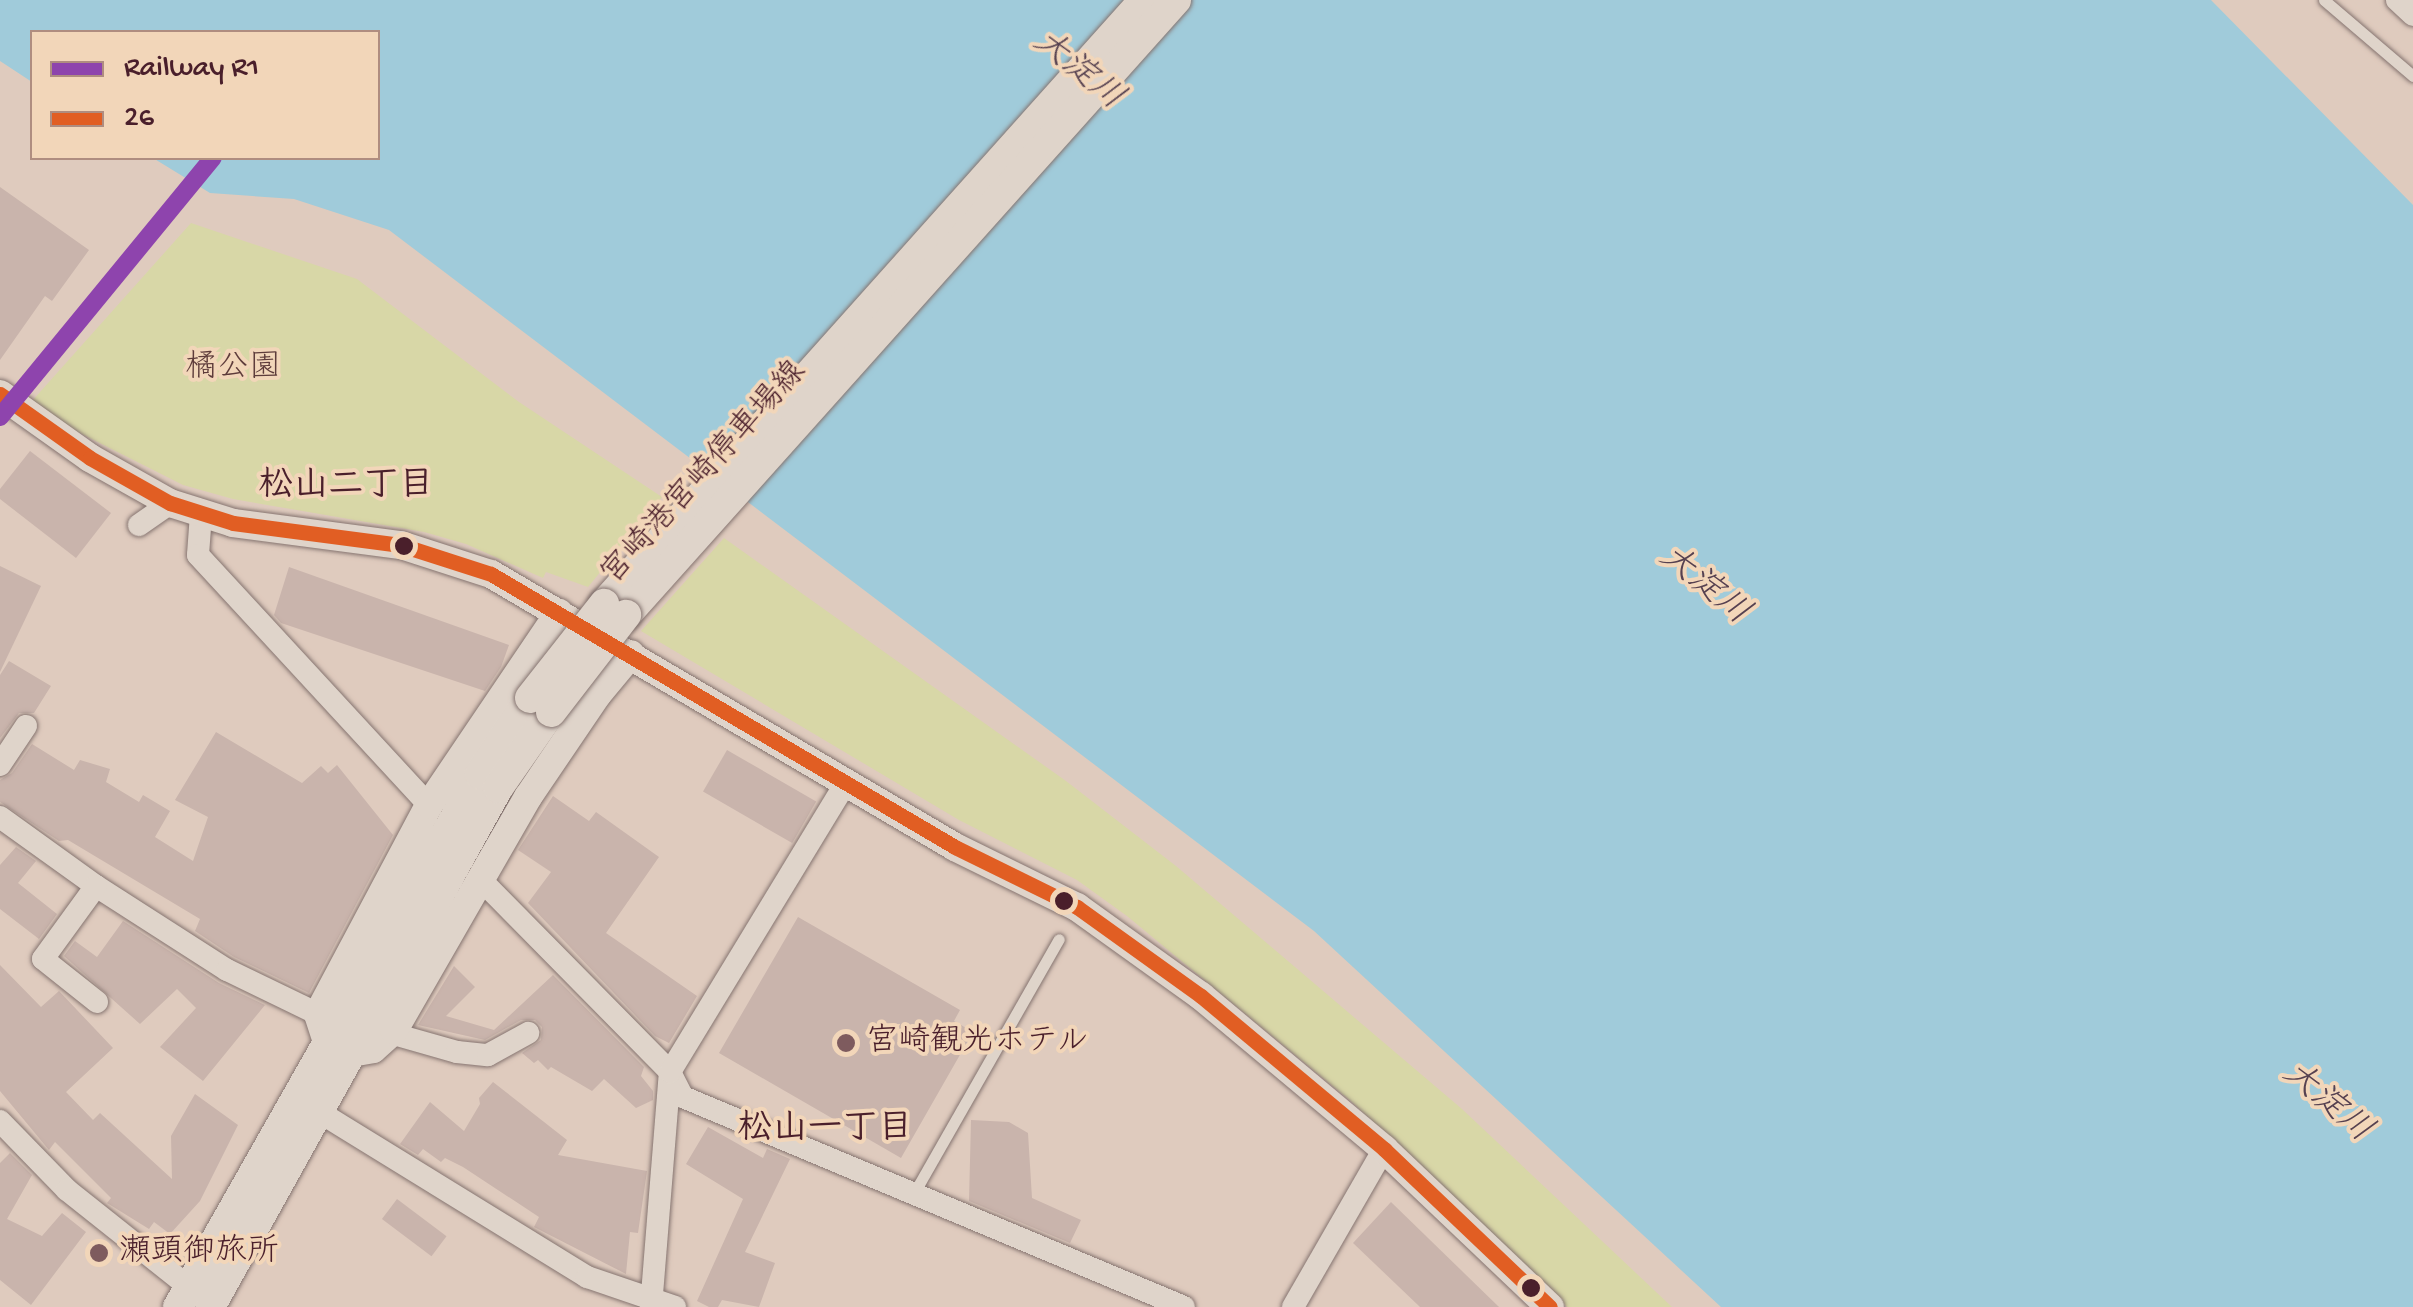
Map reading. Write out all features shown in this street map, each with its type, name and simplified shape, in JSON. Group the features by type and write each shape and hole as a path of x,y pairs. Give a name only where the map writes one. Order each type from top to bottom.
{"main road":[{"name":"宮崎港宮崎停車場線","path":"193,1300 332,1036 489,781 530,698 604,604 1144,0"},
{"name":"宮崎港宮崎停車場線","path":"489,781 626,615 1176,0"},
{"name":"宮崎港宮崎停車場線","path":"193,1300 318,1112 332,1036"}],"street":[{"path":"2397,0 2413,14"},
{"path":"0,394 90,458 170,502 201,514 233,523 400,545 490,574 955,847 1077,907 1201,996 1384,1149 1550,1307"},
{"path":"139,524 170,502"},
{"path":"201,514 198,555 429,805"},
{"path":"332,1036 429,805 559,613"},
{"path":"0,817 96,886 332,1036 373,1049 390,1033 436,962 528,797 597,695 631,654"},
{"path":"0,765 26,726"},
{"path":"651,1303 670,1072 846,782"},
{"path":"480,879 670,1072 683,1096 1184,1307"},
{"path":"96,886 44,959 97,1002"},
{"path":"390,1033 457,1052 488,1055 528,1033"},
{"path":"318,1112 587,1277 651,1303 676,1307"},
{"path":"0,1121 67,1190 193,1300"},
{"path":"1293,1307 1384,1149"}],"lane":[{"path":"2324,0 2413,76"},
{"path":"914,1193 1058,939"}],"green space":[{"name":"橘公園","path":"191,223 357,279 519,402 662,497 588,587 546,572 543,578 466,544 424,532 233,499 183,485 58,422 32,401"},
{"path":"724,538 1066,781 1176,866 1462,1109 1672,1307 1567,1307 1353,1103 1127,916 1077,880 959,820 641,631"}],"water":[{"name":"大淀川","path":"0,0 2211,0 2413,205 2413,1307 1721,1307 1314,931 389,230 294,199 210,193 156,160 380,160 380,30 30,30 30,81 0,61"}],"building":[{"path":"0,187 89,250 52,301 45,296 0,360"},
{"path":"30,451 111,513 76,558 0,499 0,489"},
{"path":"0,566 41,586 0,672"},
{"path":"289,567 509,645 501,667 485,691 281,623 274,615"},
{"path":"9,661 51,686 34,713 19,713 0,738 0,675"},
{"path":"216,732 302,783 321,766 328,773 337,765 393,835 309,993 234,957 195,931 200,919 68,840 59,841 0,802 0,780 12,773 32,744 74,770 80,760 110,769 106,782 139,802 143,795 170,811 155,837 193,861 208,817 175,800"},
{"path":"727,750 816,802 792,843 703,792"},
{"path":"553,796 589,821 596,812 659,857 606,933 697,996 669,1043 655,1036 528,903 551,872 518,850"},
{"path":"16,847 36,861 18,883 57,914 39,939 0,909 0,865"},
{"name":"宮崎観光ホテル","path":"798,917 960,1010 954,1021 973,1032 901,1158 719,1053"},
{"path":"123,921 219,983 265,1005 203,1081 160,1047 196,1008 177,989 140,1024 64,956 75,941 97,957"},
{"path":"0,965 41,1007 59,991 113,1048 66,1092 93,1120 100,1113 172,1179 171,1136 195,1094 238,1125 200,1201 170,1234 154,1222 149,1229 107,1203 111,1198 55,1142 49,1150 0,1091"},
{"path":"454,966 475,987 446,1016 494,1030 553,975 644,1067 641,1076 653,1091 653,1100 636,1108 604,1079 592,1091 551,1067 548,1070 538,1060 534,1063 522,1053 541,1040 542,1027 535,1020 521,1020 485,1040 418,1025"},
{"path":"493,1082 567,1140 558,1155 647,1171 638,1233 630,1232 626,1274 534,1227 539,1217 463,1167 445,1158 441,1162 423,1149 418,1155 400,1144 430,1102 464,1131 480,1104 479,1098"},
{"path":"971,1120 1009,1122 1028,1133 1032,1198 1081,1220 1070,1243 969,1201"},
{"path":"708,1127 763,1158 767,1149 790,1159 745,1252 775,1263 759,1307 722,1300 718,1307 709,1307 697,1301 743,1199 686,1164"},
{"path":"10,1153 32,1175 7,1219 42,1236 62,1213 86,1232 31,1305 0,1280 0,1163"},
{"path":"397,1199 447,1236 431,1256 382,1219"},
{"path":"1391,1202 1499,1307 1420,1307 1353,1243"}],"rail line":[{"name":"R1","path":"0,417 211,160"}],"transit line":[{"name":"26","path":"0,394 90,458 170,503 233,523 401,545 491,574 955,847 1077,907 1201,996 1384,1149 1550,1307"}],"place":[{"name":"宮崎観光ホテル","path":"846,1043"},
{"name":"瀬頭御旅所","path":"99,1253"}],"district":[{"name":"松山二丁目","path":"346,488"},
{"name":"松山一丁目","path":"825,1131"}]}
